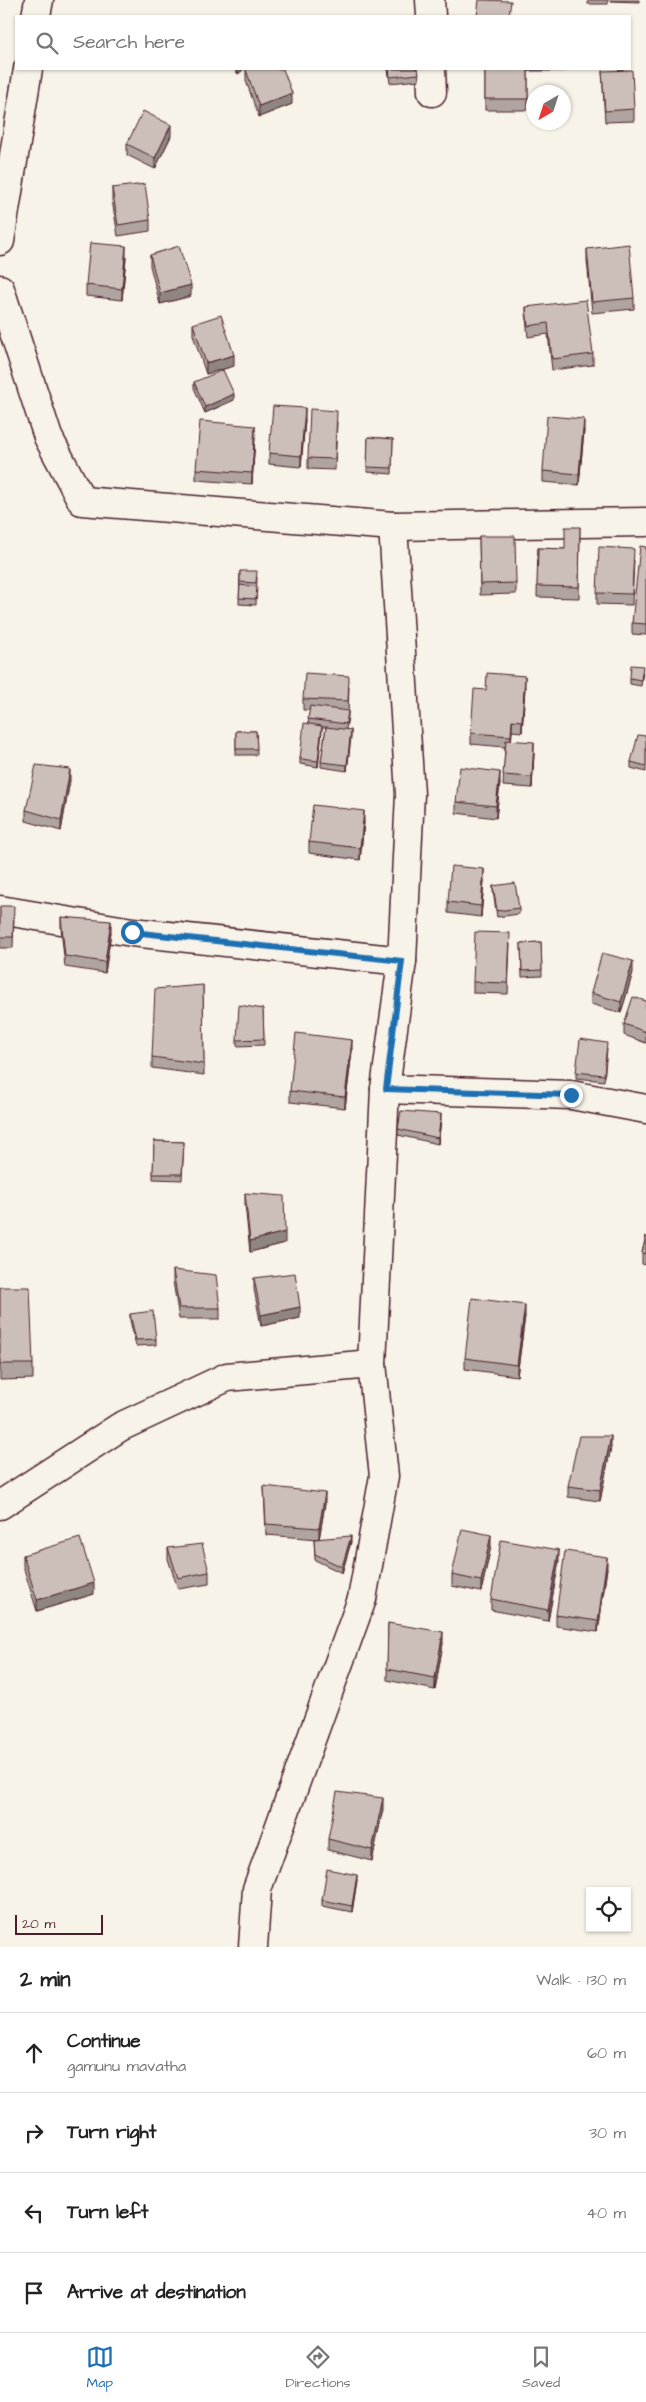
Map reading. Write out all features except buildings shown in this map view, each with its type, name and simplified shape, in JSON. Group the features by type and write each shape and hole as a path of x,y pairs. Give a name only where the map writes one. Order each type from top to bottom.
{"street":[{"path":"36,15 39,0"},
{"path":"430,0 430,15"},
{"path":"0,241 7,156 28,70"},
{"path":"0,289 48,437 82,501 393,526 646,522"},
{"path":"253,1947 257,1889 362,1599 384,1476 372,1364 386,1089 402,961 410,794 393,526"},
{"path":"0,910 132,932 402,961"},
{"path":"386,1089 571,1095 646,1108"},
{"path":"0,1505 120,1427 228,1378 372,1364"}],"route":[{"path":"132,932 402,961 386,1089 571,1095"}]}
